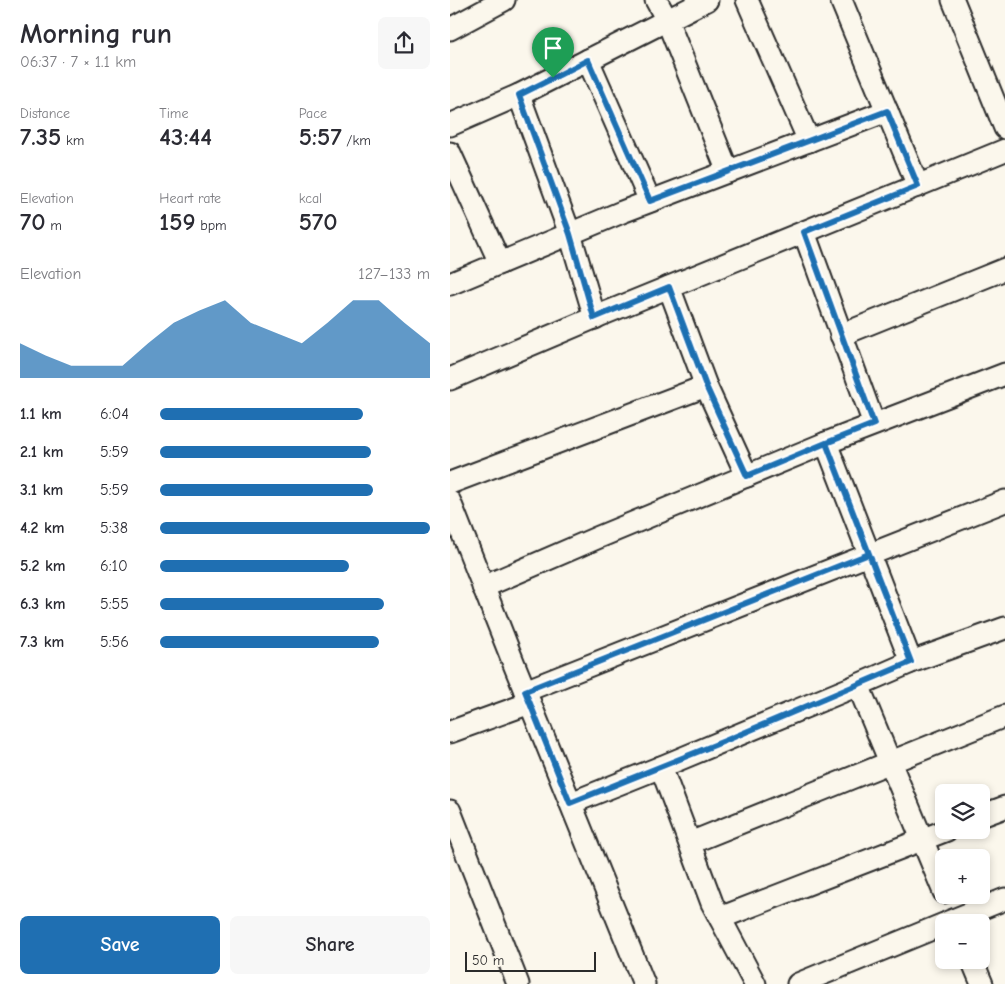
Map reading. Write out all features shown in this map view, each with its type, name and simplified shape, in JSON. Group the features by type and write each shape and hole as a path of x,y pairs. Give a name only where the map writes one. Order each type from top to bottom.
{"street":[{"path":"450,29 504,0"},
{"path":"656,0 667,20 728,172"},
{"path":"450,125 519,95 707,0"},
{"path":"747,0 809,141"},
{"path":"841,0 918,186"},
{"path":"953,0 1005,128"},
{"path":"588,60 650,201"},
{"path":"519,95 570,234 594,318"},
{"path":"450,284 650,201 887,111"},
{"path":"450,379 669,287 1005,150"},
{"path":"450,153 500,263"},
{"path":"804,232 874,424"},
{"path":"842,335 1005,270"},
{"path":"669,287 706,386 747,476"},
{"path":"483,587 826,443 1005,374"},
{"path":"450,483 706,386"},
{"path":"826,443 911,662"},
{"path":"450,732 527,697 869,554 1005,501"},
{"path":"450,502 644,984"},
{"path":"570,803 662,767 911,662 1005,628"},
{"path":"858,685 935,871"},
{"path":"690,843 1005,716"},
{"path":"662,767 712,903 755,984"},
{"path":"990,813 1005,807"},
{"path":"450,811 518,984"},
{"path":"720,918 935,835"},
{"path":"970,914 1005,899"},
{"path":"798,984 935,928"},
{"path":"976,969 982,984"}],"route":[{"path":"553,78 519,95 570,234 594,318 669,287 706,386 747,476 826,443 869,554 525,691 570,803 662,767 911,662 826,443 874,424 804,232 918,186 887,111 650,201 588,60 553,78"}]}
